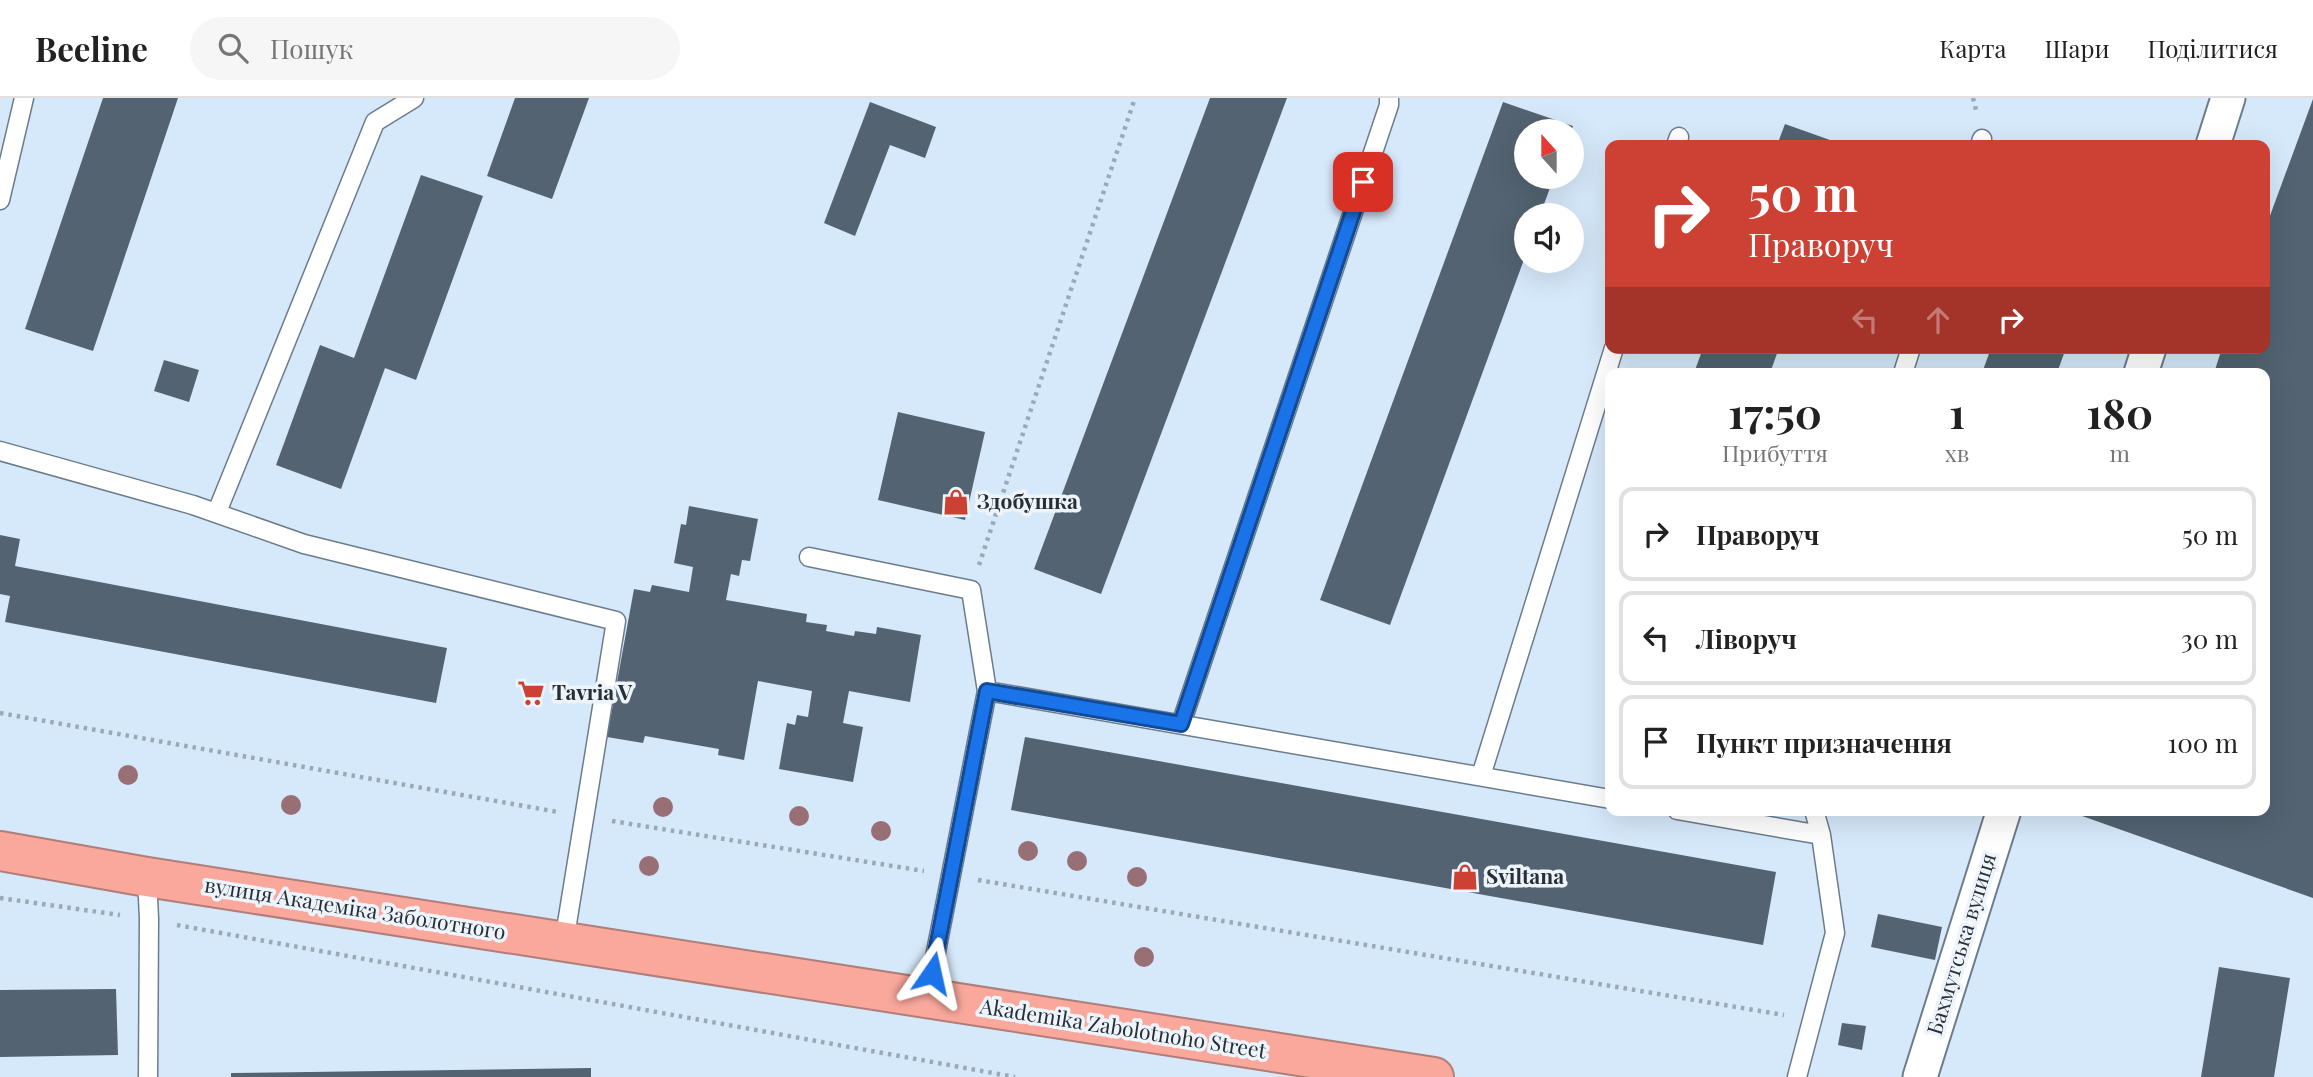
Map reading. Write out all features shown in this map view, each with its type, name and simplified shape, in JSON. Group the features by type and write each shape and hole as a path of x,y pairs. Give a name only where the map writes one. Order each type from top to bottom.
{"highway":[{"path":"0,851 147,877"},
{"name":"вулиця Академіка Заболотного","path":"147,877 564,942"},
{"name":"Akademika Zabolotnoho Street","path":"564,942 1434,1077"}],"street":[{"path":"2215,140 2228,98"},
{"name":"Бахмутська вулиця","path":"1920,1077 2002,816"}],"lane":[{"path":"0,200 24,98"},
{"path":"217,512 375,122 414,98"},
{"path":"1181,724 1389,105 1389,98"},
{"path":"1481,776 1605,377"},
{"path":"0,452 217,512 304,544 616,621 564,942"},
{"path":"809,558 971,590 987,691 927,998"},
{"path":"987,691 1605,798"},
{"path":"1712,816 1821,835"},
{"path":"1797,1077 1835,933 1821,835 1816,816"},
{"path":"147,877 148,1077"}],"path":[{"path":"971,590 1135,98"},
{"path":"0,713 584,816 1812,1019"},
{"path":"0,898 149,919 1015,1077"}],"building":[{"path":"103,98 178,98 93,351 25,329"},
{"path":"515,98 589,98 552,199 487,176"},
{"path":"1210,98 1287,98 1101,594 1034,569"},
{"path":"2313,99 2313,898 2082,816 2270,816 2270,368 2216,368 2220,354 2270,354 2270,216"},
{"path":"870,102 936,127 925,158 890,145 855,236 824,223"},
{"path":"1503,102 1553,119 1514,119 1514,189 1550,189 1544,203 1514,203 1514,273 1519,273 1390,625 1320,600"},
{"path":"1785,124 1830,140 1779,140"},
{"path":"421,175 483,196 416,380 385,368 341,489 276,465 320,345 354,358"},
{"path":"1701,354 1777,354 1772,368 1696,368"},
{"path":"1989,354 2064,354 2059,368 1984,368"},
{"path":"164,360 199,370 189,402 154,391"},
{"path":"898,412 985,432 965,520 878,500"},
{"path":"689,506 758,519 750,561 742,560 739,576 731,574 726,600 807,614 806,622 827,625 826,631 854,636 855,631 876,634 877,627 921,635 910,702 849,691 843,723 863,727 853,782 779,769 787,723 795,725 797,715 808,717 812,691 758,681 744,760 718,755 719,749 645,736 643,743 607,737 634,589 650,592 652,585 689,592 693,567 674,563 681,524 686,525"},
{"path":"0,535 20,539 15,566 447,648 436,703 5,622 10,596 0,594"},
{"path":"1025,737 1776,872 1763,945 1011,810"},
{"path":"1878,914 1942,927 1935,960 1871,947"},
{"path":"2219,967 2290,978 2274,1077 2201,1077"},
{"path":"116,989 118,1055 0,1057 0,990"},
{"path":"1842,1023 1866,1026 1862,1050 1838,1045"},
{"path":"591,1068 591,1077 231,1077 231,1073"}],"place":[{"name":"Здобушка","path":"956,502"},
{"name":"Tavria V","path":"531,693"},
{"name":"Sviltana","path":"1465,877"}],"route":[{"path":"932,973 987,691 1181,724 1363,182"}]}
